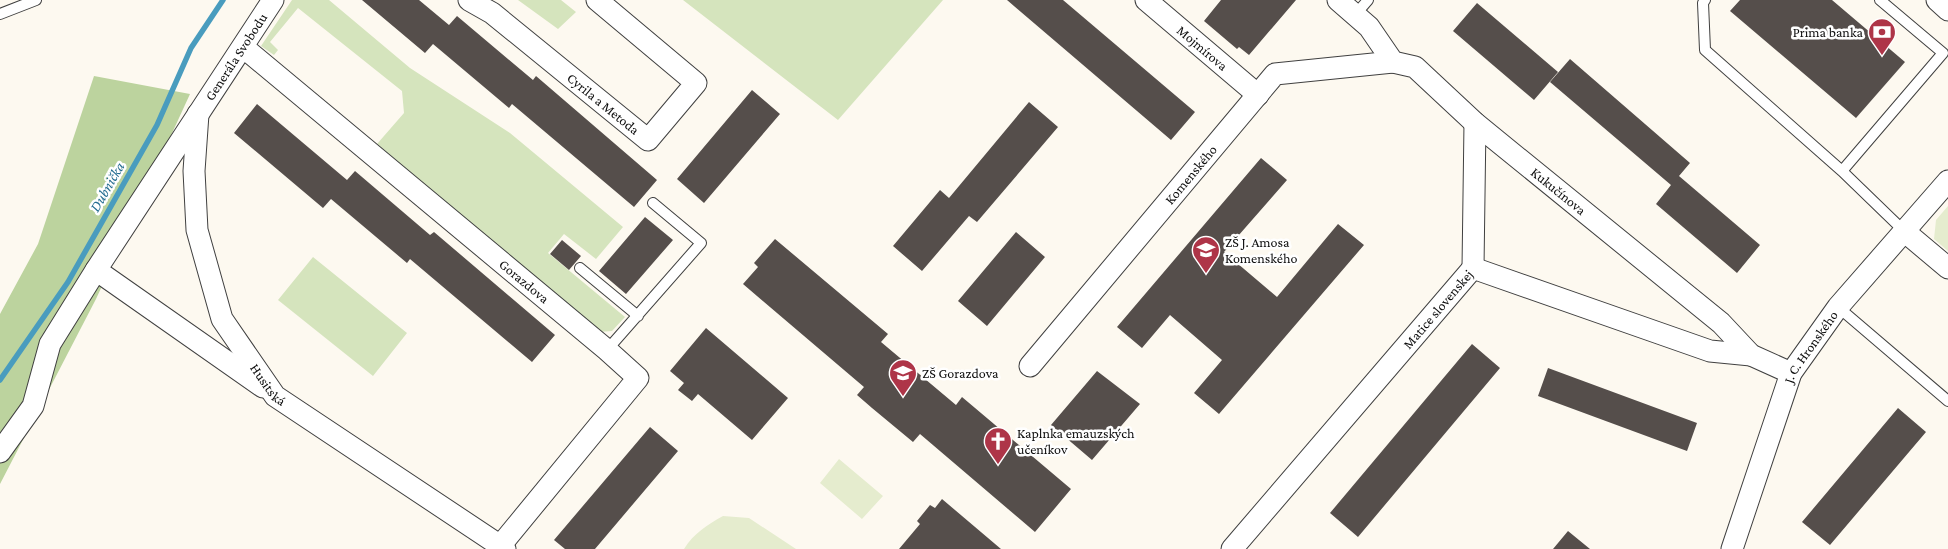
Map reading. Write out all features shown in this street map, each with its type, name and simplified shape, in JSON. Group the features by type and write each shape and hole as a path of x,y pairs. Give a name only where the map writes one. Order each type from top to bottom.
{"street":[{"name":"Generála Svobodu","path":"0,452 33,406 50,344 96,270 273,0"},
{"name":"Cyrila a Metoda","path":"469,0 492,13 648,140 696,83 597,0"},
{"name":"Mojmírova","path":"1146,0 1258,95"},
{"path":"1338,0 1362,8 1369,27 1393,62"},
{"path":"1937,0 1948,10"},
{"name":"Gorazdova","path":"243,47 607,350 638,378 502,548"},
{"name":"Komenského","path":"1030,366 1275,74 1393,62"},
{"name":"Kukučínova","path":"1393,62 1415,67 1476,124 1722,323 1751,355 1790,373"},
{"name":"Husitská","path":"198,114 194,171 197,230 222,319 275,396 502,548"},
{"path":"1473,268 1476,124"},
{"name":"J. C. Hronského","path":"1732,549 1790,373 1838,307 1948,181"},
{"path":"1904,231 1948,268"},
{"name":"Matice slovenskej","path":"1232,549 1473,268 1710,351 1751,355"},
{"path":"96,270 275,396"}],"lane":[{"path":"0,14 36,0"},
{"path":"1705,0 1703,2 1705,50 1842,171 1904,231"},
{"path":"1842,171 1943,53 1880,0"},
{"path":"607,350 701,243 653,203"},
{"path":"580,268 638,316"},
{"path":"1838,307 1948,401"}],"green space":[{"path":"292,0 329,0 410,68 510,133 623,227 596,259 564,234 548,253 625,317 612,331 599,332 377,144 404,113 402,91 298,8 270,42 278,50 274,55 261,46"},
{"path":"518,0 561,0 576,12 558,29"},
{"path":"683,0 943,0 838,120"},
{"path":"94,76 190,94 96,299 0,484 0,314 38,244"},
{"path":"1948,206 1948,251 1934,239 1936,220"},
{"path":"313,257 407,333 373,376 278,300"},
{"path":"839,459 883,496 862,519 820,483"},
{"path":"723,516 749,518 796,549 684,549 701,530"}],"building":[{"path":"362,0 419,0 449,25 457,16 533,80 536,76 657,180 634,207 512,104 509,108 433,44 425,53"},
{"path":"1007,0 1063,0 1195,112 1171,140"},
{"path":"1221,0 1296,0 1249,55 1239,47 1237,49 1204,21"},
{"path":"1740,0 1832,0 1905,62 1856,118 1730,11"},
{"path":"1477,3 1558,72 1534,100 1453,31"},
{"path":"1570,59 1690,163 1679,176 1760,245 1737,273 1656,204 1671,185 1550,82"},
{"path":"752,90 780,114 704,203 677,179"},
{"path":"1029,102 1058,127 977,222 969,216 922,271 893,246 940,190 949,198"},
{"path":"257,104 347,180 355,171 430,235 434,232 555,335 532,362 410,259 407,263 331,199 323,208 234,133"},
{"name":"ZŠ J. Amosa Komenského","path":"1261,158 1287,180 1224,252 1277,297 1338,224 1364,245 1219,414 1194,393 1222,360 1170,315 1142,348 1117,327"},
{"path":"645,217 673,240 626,294 599,271"},
{"path":"1016,232 1045,257 987,326 958,301"},
{"path":"775,239 888,334 881,342 956,405 962,397 1071,489 1035,532 920,434 913,442 872,408 857,395 864,387 743,284 758,267 754,263"},
{"path":"562,240 581,256 569,270 550,254"},
{"path":"706,328 788,398 752,440 698,394 692,401 678,390 684,383 670,371"},
{"path":"1472,344 1500,368 1358,537 1330,513"},
{"path":"1548,368 1697,423 1687,451 1538,396"},
{"path":"1097,371 1140,404 1092,460 1051,425"},
{"path":"1898,408 1926,432 1830,545 1802,522"},
{"path":"650,427 678,451 595,549 565,549 554,540"},
{"path":"942,499 1001,549 899,549 920,524 917,521 930,505 935,508"},
{"path":"1568,531 1590,549 1553,549"}],"waterway":[{"name":"Dubnička","path":"0,380 68,282 157,125 191,48 223,0"}],"place":[{"name":"Prima banka","path":"1882,56"},
{"name":"ZŠ J. Amosa Komenského","path":"1206,274"},
{"name":"ZŠ Gorazdova","path":"903,397"},
{"name":"Kaplnka emauzských učeníkov","path":"998,465"}]}
